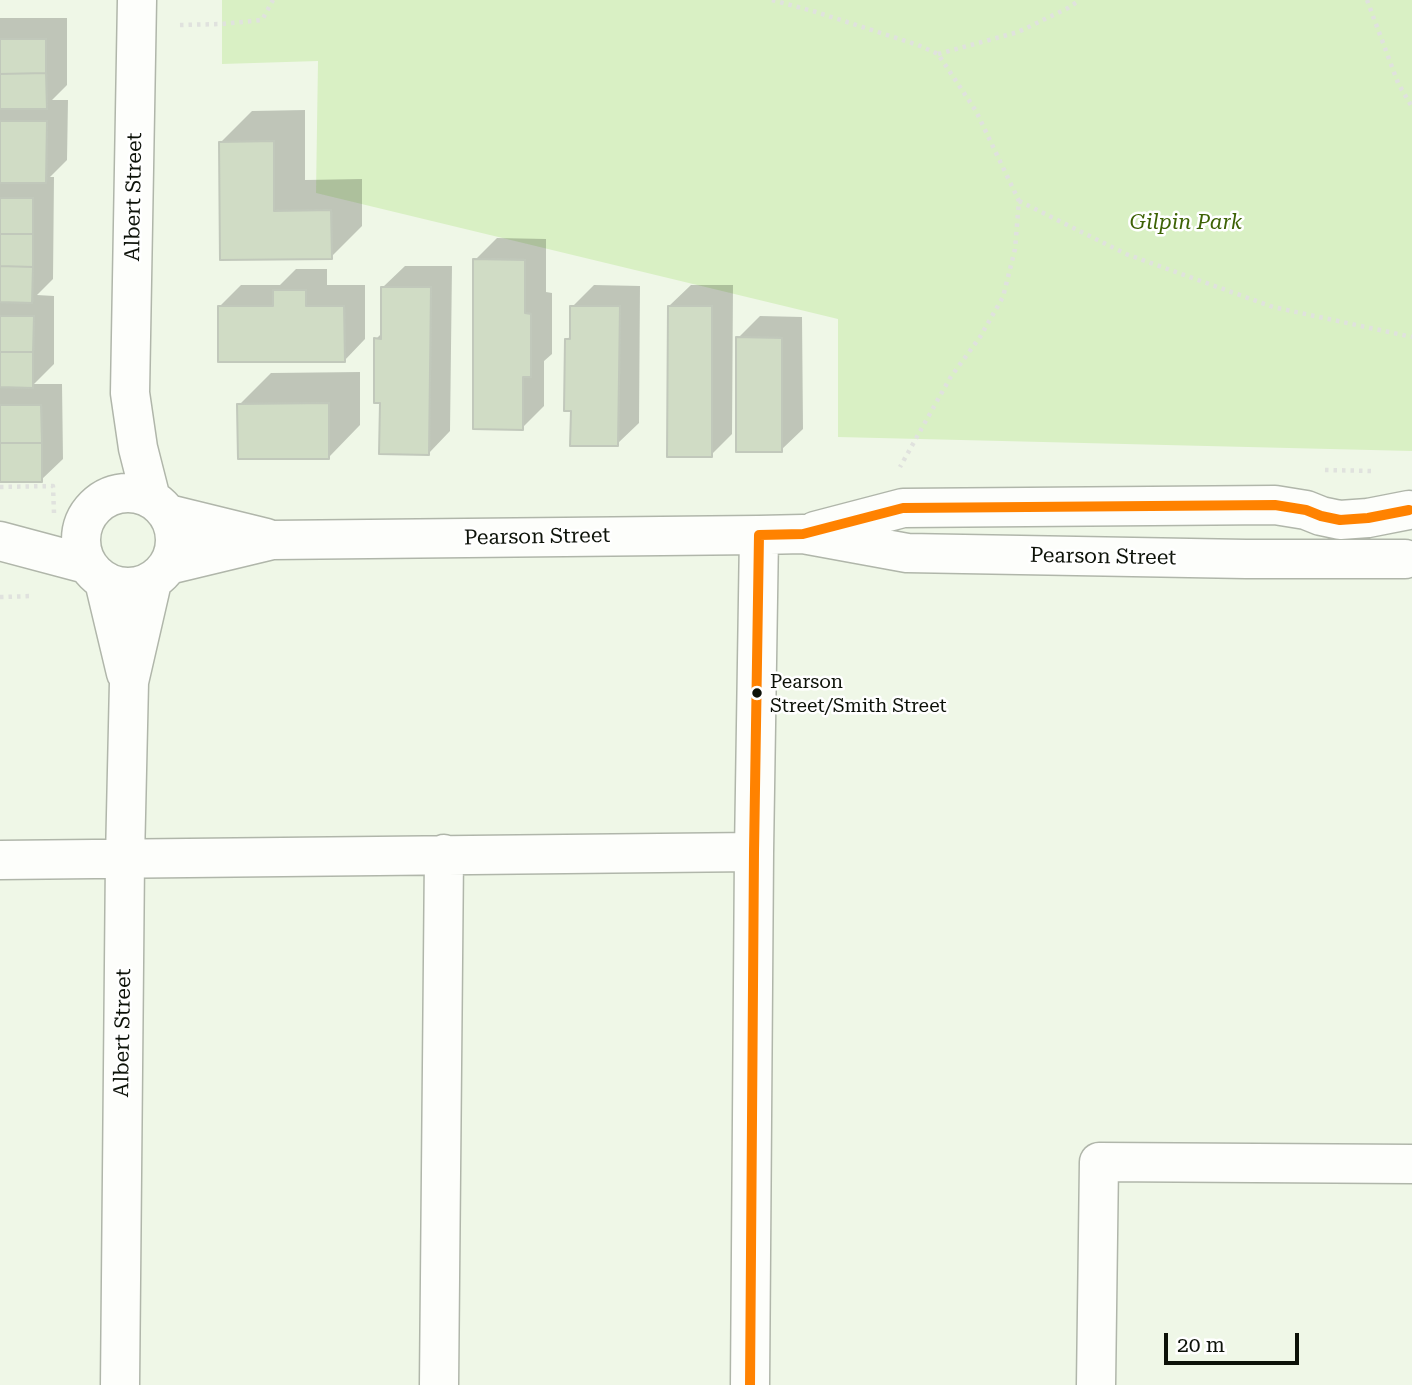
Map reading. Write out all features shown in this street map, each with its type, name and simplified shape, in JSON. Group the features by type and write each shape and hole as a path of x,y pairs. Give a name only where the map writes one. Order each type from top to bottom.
{"street":[{"name":"Albert Street","path":"96,507 120,448 130,393 137,0"},
{"name":"Albert Street","path":"130,393 138,448 159,506"},
{"path":"121,493 136,494 159,506 173,526 175,540 174,553 160,573 140,586 128,588 115,586 95,573 0,540 96,507 121,493"},
{"name":"Pearson Street","path":"803,534 904,508 1275,505 1340,520 1368,518 1410,509"},
{"name":"Pearson Street","path":"159,506 272,540"},
{"path":"95,573 81,548 81,532 96,507"},
{"path":"1408,563 1399,548 1398,534 1401,521 1410,509"},
{"name":"Pearson Street","path":"160,573 272,540 803,534 907,553 1408,563"},
{"path":"750,1385 754,852 760,535"},
{"name":"Albert Street","path":"95,573 129,682"},
{"name":"Albert Street","path":"120,1385 129,682 160,573"},
{"path":"0,860 754,852"},
{"path":"439,1385 444,854"},
{"path":"1096,1385 1099,1162 1412,1164"}],"path":[{"path":"222,24 262,20 273,0"},
{"path":"772,0 816,12 939,54 976,111 1019,201 1015,249 1003,298 980,337 950,378 899,469"},
{"path":"939,54 1018,32 1080,0"},
{"path":"1367,0 1398,83 1412,107"},
{"path":"1019,201 1126,254 1273,307 1412,337"}],"green space":[{"name":"Gilpin Park","path":"222,0 1412,0 1412,451 838,437 838,319 316,193 318,61 222,64"}],"building":[{"path":"0,39 46,39 46,73 0,74"},
{"path":"46,73 47,109 0,109 0,74"},
{"path":"0,121 47,121 46,183 0,183"},
{"path":"274,141 274,211 331,210 332,259 220,260 219,142"},
{"path":"0,198 33,198 33,234 0,234"},
{"path":"0,234 33,234 33,267 0,266"},
{"path":"473,259 525,260 525,313 531,314 531,377 523,377 523,430 473,429"},
{"path":"0,266 33,267 32,303 0,302"},
{"path":"381,287 431,287 429,455 379,454 380,403 374,403 374,338 381,339"},
{"path":"273,290 306,290 306,306 344,306 345,362 218,362 218,306 273,306"},
{"path":"570,306 620,306 618,446 570,446 571,411 564,411 565,339 570,339"},
{"path":"668,306 712,306 712,457 667,457"},
{"path":"0,316 34,316 33,352 0,352"},
{"path":"736,337 782,338 782,452 736,452"},
{"path":"0,352 33,352 33,388 0,387"},
{"path":"329,403 329,459 238,459 237,404"},
{"path":"0,405 41,405 42,443 0,443"},
{"path":"0,443 42,443 42,482 0,482"}],"transit line":[{"path":"759,535 803,534 903,508 1275,505 1340,520 1409,510"},
{"path":"750,1385 759,535"}],"place":[{"name":"Pearson Street/Smith Street","path":"757,693"}]}
